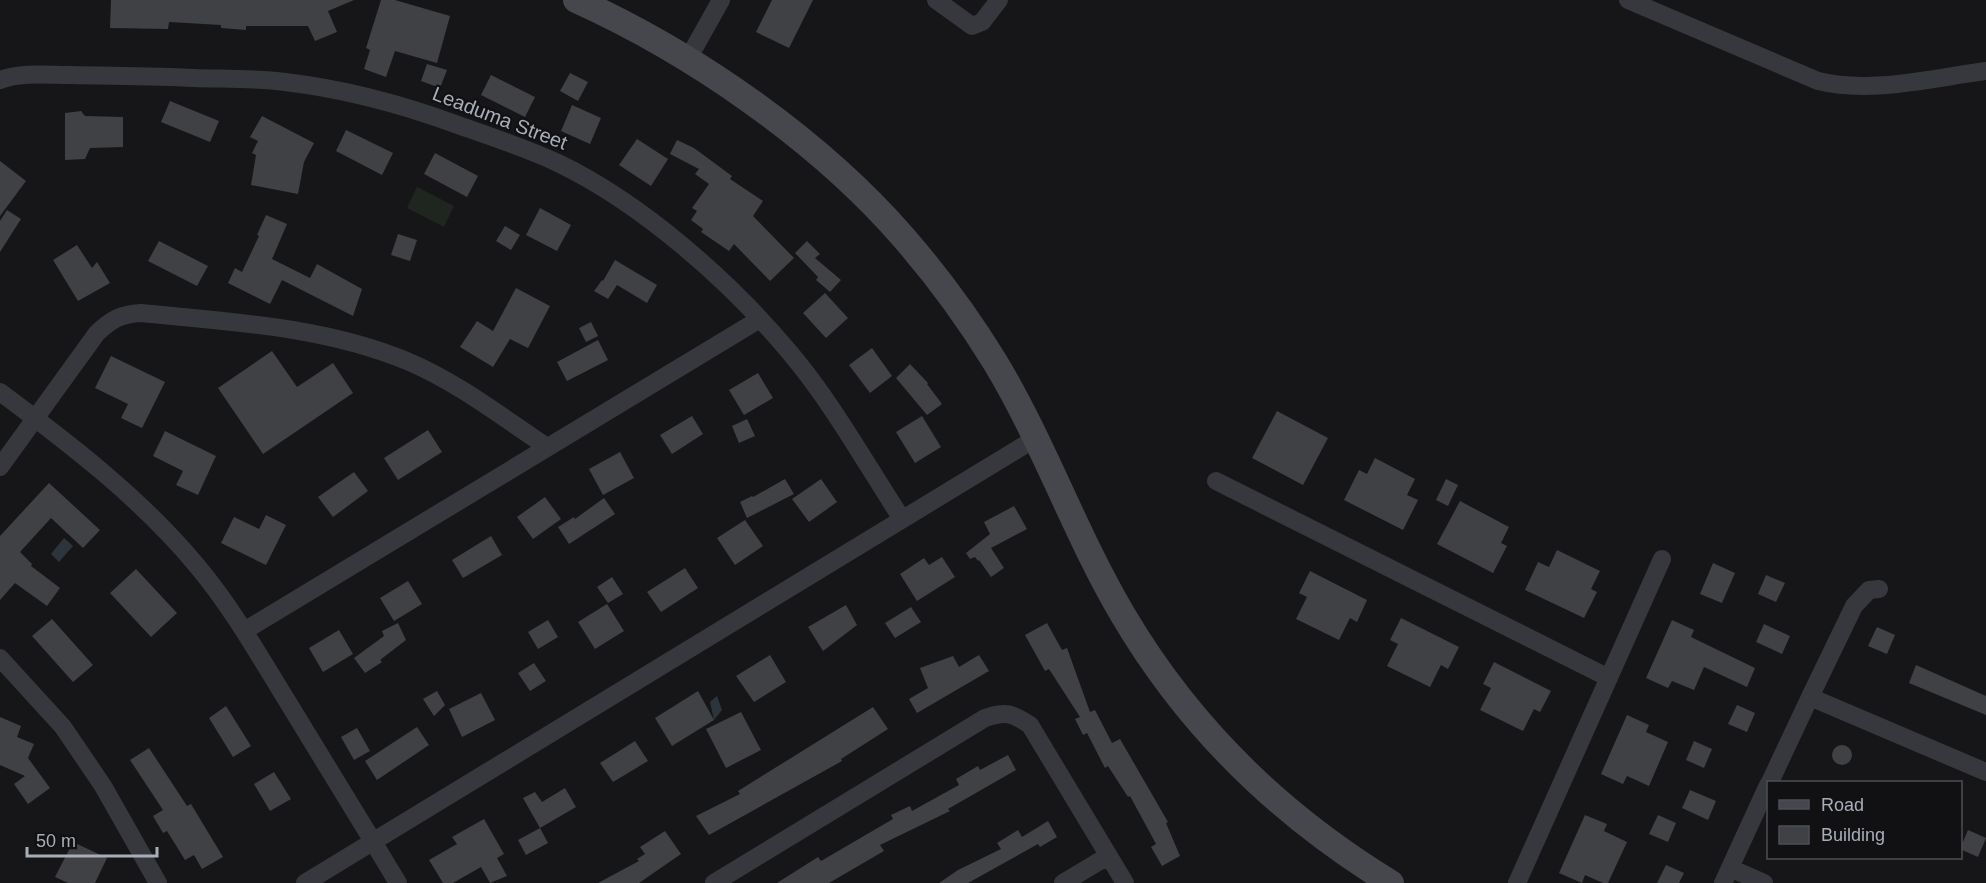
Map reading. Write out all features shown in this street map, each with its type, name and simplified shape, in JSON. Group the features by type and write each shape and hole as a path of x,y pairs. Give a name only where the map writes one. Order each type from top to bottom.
{"main road":[{"path":"576,0 614,17 688,59 769,116 817,153 855,187 903,236 946,289 983,344 1036,438 1122,614 1154,664 1200,724 1263,790 1312,831 1391,883"}],"street":[{"path":"688,59 721,0"},
{"path":"936,0 972,26 982,22 999,0"},
{"path":"1628,0 1818,81 1834,85 1855,87 1882,85 1986,71"},
{"name":"Leaduma Street","path":"0,80 27,75 283,81 361,94 400,104 527,149 561,165 606,191 658,226 702,262 760,319 818,389 902,519"},
{"path":"0,467 97,333 110,321 126,314 141,313 269,326 316,334 370,348 407,361 443,378 547,447"},
{"path":"244,631 760,319"},
{"path":"0,392 36,418 130,496 199,568 244,631 398,883"},
{"path":"305,883 1036,438"},
{"path":"1216,481 1609,678"},
{"path":"1517,883 1662,559"},
{"path":"1770,781 1854,606 1869,590 1879,589"},
{"path":"0,658 63,727 103,786 158,883"},
{"path":"1810,697 1986,772"},
{"path":"714,883 985,718 1000,713 1015,715 1030,725 1125,883"},
{"path":"1764,883 1727,875 1767,788"},
{"path":"1063,883 1108,856"}],"shaded area":[{"path":"417,187 454,206 444,227 407,208"},
{"path":"64,538 73,546 59,562 51,554"},
{"path":"717,696 722,710 714,720 710,702"}],"building":[{"path":"111,0 354,0 328,11 337,32 315,41 308,26 246,26 246,30 221,28 221,25 169,22 168,29 110,28"},
{"path":"381,0 395,0 450,16 437,63 395,51 386,77 364,69 370,50 366,48"},
{"path":"772,0 813,0 789,48 756,32"},
{"path":"427,64 447,70 440,88 421,81"},
{"path":"570,73 588,82 578,101 560,91"},
{"path":"491,75 535,97 525,117 481,95"},
{"path":"170,101 219,121 210,142 161,122"},
{"path":"572,105 601,118 590,144 561,131"},
{"path":"81,111 85,116 123,117 123,147 90,148 85,159 65,160 65,113"},
{"path":"262,116 314,143 304,162 298,194 251,185 256,155 252,153 258,141 250,137"},
{"path":"346,130 393,153 382,175 336,151"},
{"path":"637,139 668,159 651,186 619,165"},
{"path":"677,140 694,148 732,176 730,179 763,201 753,216 794,258 770,281 734,244 729,251 701,232 703,229 691,220 697,211 692,208 709,184 695,174 699,169 670,154"},
{"path":"435,153 478,176 467,197 424,174"},
{"path":"0,161 26,181 0,216"},
{"path":"540,208 571,225 557,251 526,235"},
{"path":"7,210 21,219 0,252 0,221"},
{"path":"266,215 287,224 272,259 310,278 317,264 362,289 353,316 282,280 270,304 228,283 235,268 242,272"},
{"path":"505,226 520,235 511,250 496,241"},
{"path":"398,234 417,240 410,261 391,255"},
{"path":"159,241 208,266 197,286 148,261"},
{"path":"807,241 820,254 815,258 841,280 830,292 816,280 818,277 795,253"},
{"path":"77,245 92,268 97,262 110,283 78,301 53,260"},
{"path":"615,260 657,285 647,303 617,285 608,299 594,291 603,281"},
{"path":"516,288 550,306 528,348 510,339 493,367 460,347 477,321 493,331"},
{"path":"825,293 848,318 826,338 803,313"},
{"path":"591,322 598,336 586,342 579,328"},
{"path":"598,340 608,360 567,381 557,362"},
{"path":"872,348 892,376 870,393 849,365"},
{"path":"272,351 297,387 333,363 353,393 263,454 218,388"},
{"path":"111,356 165,382 142,428 121,418 128,404 95,388"},
{"path":"910,364 928,383 942,404 927,415 896,378"},
{"path":"758,373 773,398 744,415 729,390"},
{"path":"1277,411 1328,438 1303,485 1252,458"},
{"path":"692,416 703,434 672,454 660,435"},
{"path":"922,416 941,447 915,463 896,432"},
{"path":"747,419 755,436 739,443 732,426"},
{"path":"428,430 442,452 398,480 384,458"},
{"path":"165,431 216,456 198,495 176,485 183,471 153,456"},
{"path":"620,452 634,478 603,495 589,469"},
{"path":"1375,458 1415,479 1407,495 1418,500 1403,530 1344,500 1359,470 1367,474"},
{"path":"354,472 368,491 333,517 318,497"},
{"path":"785,479 794,494 747,518 740,502"},
{"path":"821,479 837,502 809,522 792,499"},
{"path":"1446,479 1458,485 1448,506 1436,500"},
{"path":"49,483 100,530 83,548 51,518 20,552 32,564 31,566 60,588 47,606 15,583 0,600 0,536"},
{"path":"545,497 561,519 533,539 517,517"},
{"path":"604,498 615,514 569,544 558,527 574,517 575,519"},
{"path":"1460,501 1509,527 1501,543 1507,546 1493,573 1437,544"},
{"path":"1014,506 1027,529 991,548 1004,568 991,577 979,560 975,557 970,559 966,553 990,534 984,522"},
{"path":"266,515 286,525 266,565 221,543 234,517 259,529"},
{"path":"745,520 763,546 735,565 717,538"},
{"path":"491,536 502,555 463,578 452,560"},
{"path":"1557,550 1600,571 1591,589 1597,592 1584,618 1525,590 1538,562 1549,567"},
{"path":"942,557 955,577 917,601 900,574 924,558 929,565"},
{"path":"1713,563 1735,573 1722,603 1700,594"},
{"path":"685,568 698,588 661,612 647,592"},
{"path":"136,569 177,613 151,637 110,593"},
{"path":"1310,571 1367,600 1357,622 1350,618 1339,640 1296,619 1307,597 1299,593"},
{"path":"1766,575 1785,583 1776,602 1758,594"},
{"path":"612,577 623,594 608,603 597,587"},
{"path":"408,581 422,604 394,621 380,598"},
{"path":"607,604 624,631 595,649 578,622"},
{"path":"846,605 857,625 823,651 808,627"},
{"path":"911,607 921,622 895,638 885,623"},
{"path":"1401,618 1459,647 1448,669 1441,665 1430,687 1387,666 1398,644 1390,640"},
{"path":"52,619 93,665 73,682 32,636"},
{"path":"548,620 558,637 538,649 528,632"},
{"path":"1672,620 1694,630 1691,637 1755,668 1747,687 1704,667 1694,690 1672,681 1668,688 1646,678"},
{"path":"398,623 406,640 380,660 382,662 365,673 354,658 384,636 382,631"},
{"path":"1047,623 1062,650 1067,648 1090,712 1095,710 1112,743 1120,739 1168,822 1166,823 1180,856 1162,866 1151,847 1156,844 1130,796 1128,797 1108,766 1105,768 1087,733 1083,735 1075,719 1080,717 1049,669 1045,671 1025,635"},
{"path":"1764,624 1790,636 1782,654 1756,642"},
{"path":"1877,627 1895,635 1887,654 1868,646"},
{"path":"339,630 353,654 323,672 309,648"},
{"path":"770,655 786,682 754,702 736,676"},
{"path":"979,655 989,671 917,713 909,699 928,688 920,668 953,656 959,667"},
{"path":"1494,662 1551,691 1540,712 1534,709 1523,731 1480,710 1491,688 1483,684"},
{"path":"534,663 546,681 530,691 518,673"},
{"path":"1916,665 1986,696 1986,715 1909,683"},
{"path":"437,691 445,705 434,716 423,699"},
{"path":"698,691 714,720 672,746 655,718"},
{"path":"481,693 495,720 462,737 449,709"},
{"path":"1737,705 1755,713 1747,732 1728,724"},
{"path":"226,706 251,746 233,757 209,718"},
{"path":"873,707 888,729 841,759 842,761 709,835 696,816 740,794 738,791"},
{"path":"741,712 761,750 726,768 706,729"},
{"path":"1627,715 1649,725 1646,732 1668,742 1649,786 1627,776 1623,784 1601,774"},
{"path":"0,717 21,726 17,737 34,744 28,758 50,788 28,804 14,784 25,776 0,765"},
{"path":"417,727 429,745 377,780 365,761"},
{"path":"357,728 370,751 354,760 341,737"},
{"path":"635,741 648,761 613,782 600,763"},
{"path":"1694,741 1712,749 1704,768 1686,760"},
{"path":"1842,745 1849,748 1852,755 1849,762 1842,765 1835,762 1832,755 1835,748"},
{"path":"149,748 187,806 191,804 223,857 202,869 194,855 185,860 167,831 163,833 153,816 163,810 130,760"},
{"path":"1008,755 1016,770 948,809 950,811 880,845 884,851 829,883 777,883 818,857 821,861 893,819 891,815 910,806 912,811 959,785 956,779 978,766 980,770"},
{"path":"274,772 291,799 270,811 254,784"},
{"path":"565,788 576,807 540,828 523,798 535,792 542,802"},
{"path":"1690,790 1716,801 1708,820 1682,808"},
{"path":"1585,815 1607,824 1604,831 1627,842 1608,883 1585,875 1582,883 1559,873"},
{"path":"1658,815 1676,823 1668,842 1649,834"},
{"path":"484,819 504,854 497,858 507,876 490,883 481,867 453,883 443,883 429,860 457,844 452,837"},
{"path":"1048,821 1057,837 1040,847 1038,844 968,883 939,883 958,870 1001,849 997,843 1018,830 1022,837"},
{"path":"540,828 548,843 526,855 518,840"},
{"path":"1968,830 1986,838 1978,857 1962,850"},
{"path":"665,831 681,854 639,883 598,883 639,861 637,859 645,854 640,847"},
{"path":"73,842 107,858 95,883 68,883 55,877"},
{"path":"1666,865 1684,873 1679,883 1657,883"}]}
